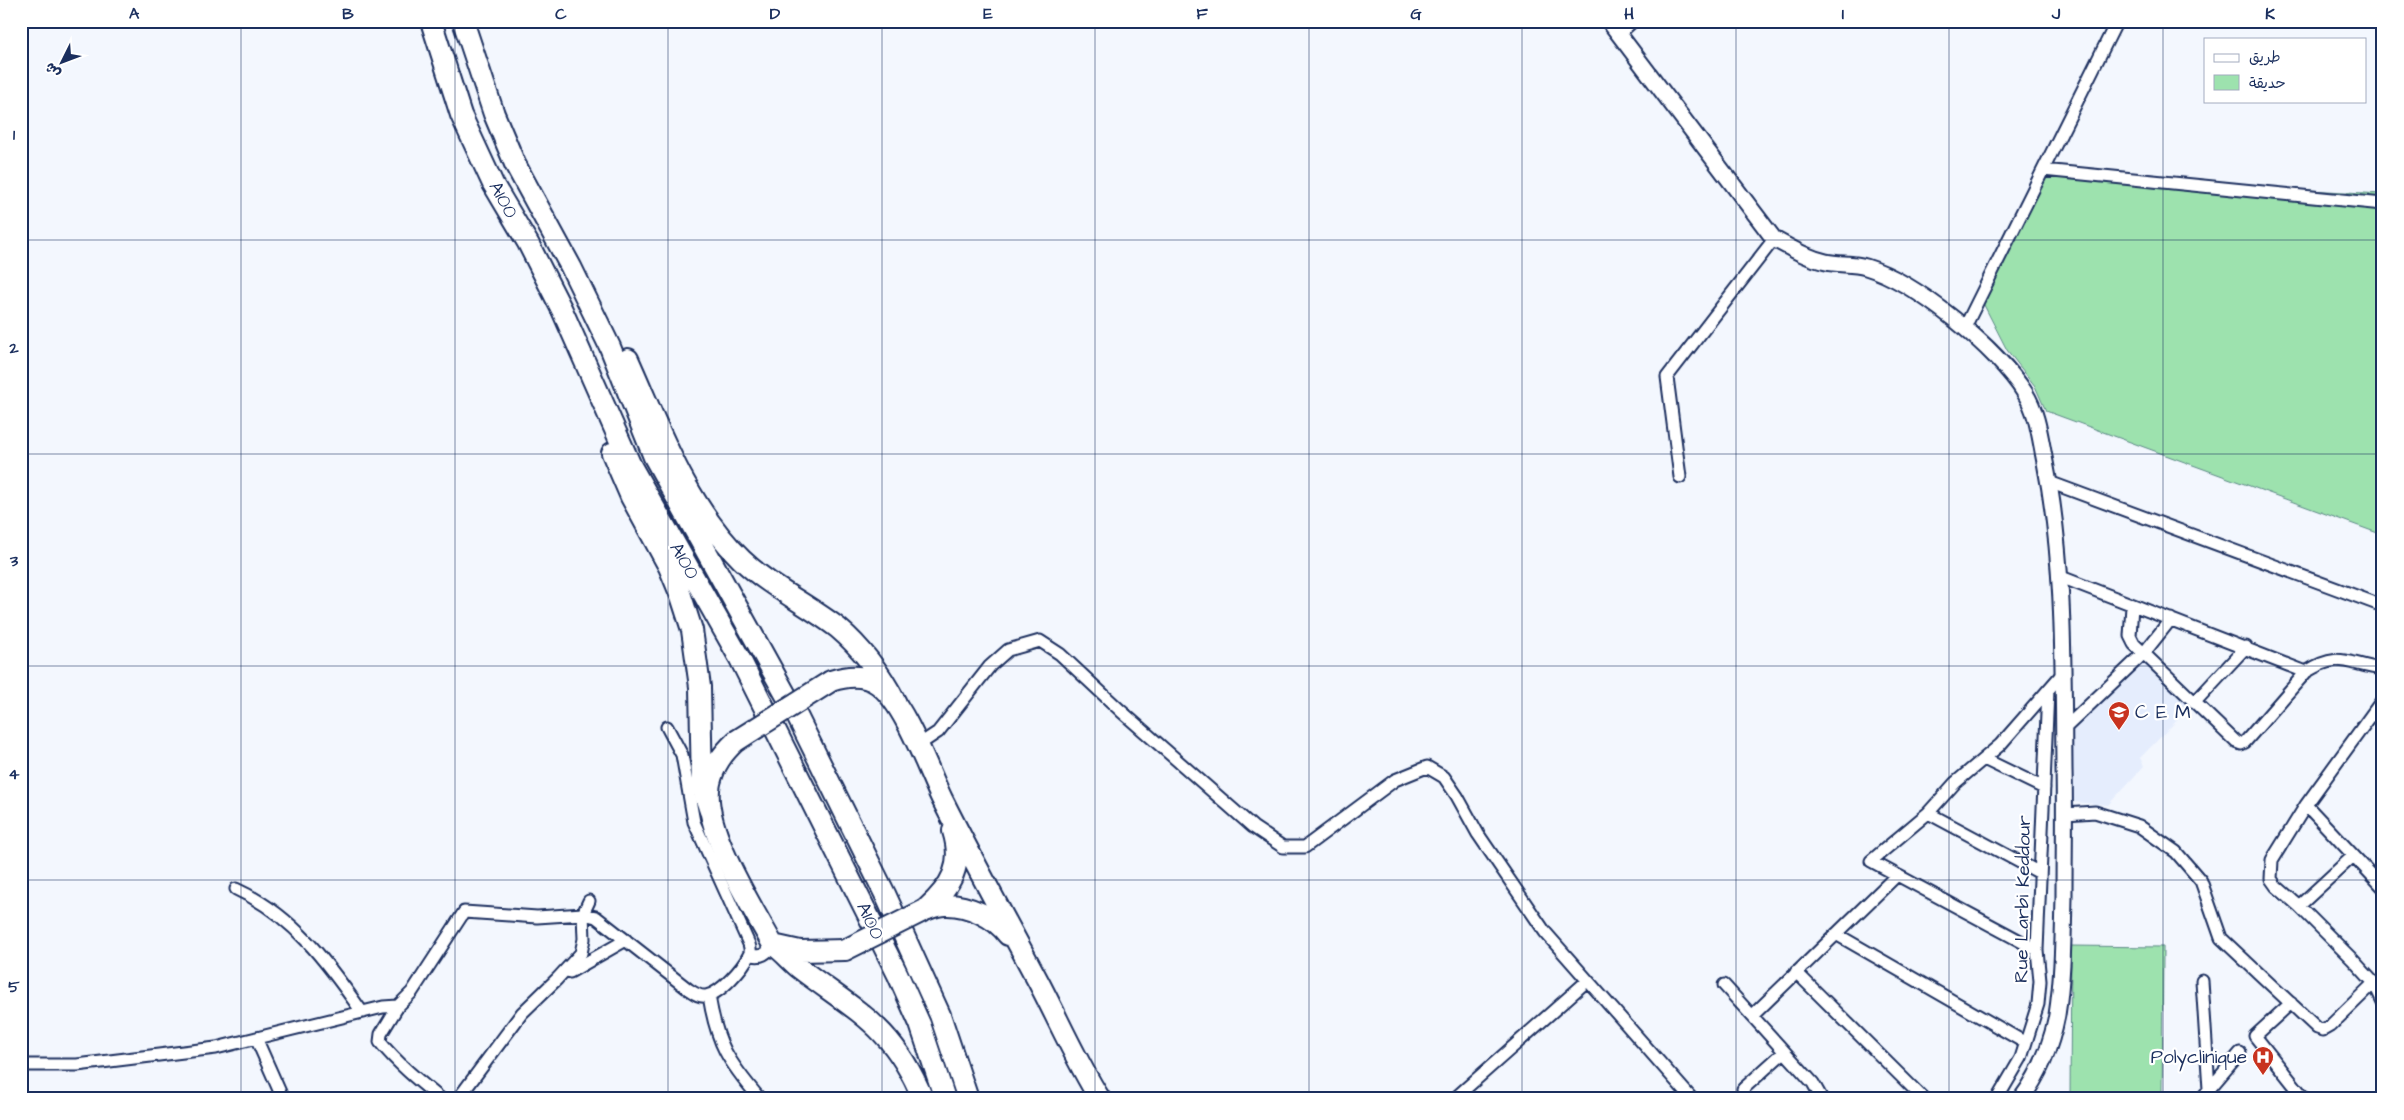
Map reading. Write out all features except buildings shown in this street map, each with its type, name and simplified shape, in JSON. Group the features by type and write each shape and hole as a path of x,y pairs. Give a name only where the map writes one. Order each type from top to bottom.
{"highway":[{"name":"A100","path":"431,21 461,115 493,184 528,243 581,351 631,466 739,657 893,967 920,1024 944,1099"},
{"name":"A100","path":"463,21 494,114 515,164 571,266 610,347 654,457 792,706 885,894 940,1015 968,1099"},
{"path":"571,266 608,321 625,352 659,433 682,476 724,541 758,575 837,628 862,650 883,678 942,798 1040,984 1079,1065 1100,1099"},
{"path":"581,351 616,468 669,567 682,596 692,630 700,687 702,787 727,857 773,945 796,966 875,1024 903,1058 923,1099"},
{"path":"710,811 710,784 715,768 723,753 736,741 831,681 848,676 862,678 878,684 896,703"},
{"path":"925,910 944,892 954,874 957,859 958,845 942,798"},
{"path":"773,945 800,951 845,950 925,910 944,905 982,914 995,922 1006,932 1040,984"}],"main road":[{"path":"1609,21 1774,239 1806,255 1827,262 1863,266 1881,272 1931,302 1965,327 1997,359 2025,393 2036,418 2049,482 2061,576 2065,814 2063,969 2056,1017 2046,1059 2021,1099"}],"street":[{"path":"1619,34 1634,21"},
{"path":"1965,327 2116,21"},
{"path":"2043,170 2383,204"},
{"path":"1680,477 1667,377 1774,239"},
{"path":"2049,482 2383,606"},
{"path":"2061,576 2132,606 2246,646 2306,672"},
{"path":"2132,606 2130,636 2134,644 2236,742 2241,744 2306,672 2330,660 2342,659 2366,667 2383,669"},
{"path":"2064,729 2144,653 2171,619"},
{"path":"917,746 938,732 990,666 1008,650 1040,642 1060,654 1253,827 1282,847 1305,847 1395,780 1427,768 1444,777 1509,881 1546,932 1692,1099"},
{"path":"2195,702 2246,646"},
{"path":"2037,950 1871,861 1928,813 1955,783 2000,745 2063,673"},
{"name":"Rue Larbi Keddour","path":"1997,1099 2021,1058 2024,1042 2038,1004 2040,981 2037,950 2048,690"},
{"path":"2383,699 2306,805 2272,860 2271,869 2271,879 2276,886 2299,906 2374,983 2383,1002"},
{"path":"441,1099 404,1070 395,1057 380,1042 381,1034 398,1006 412,992 464,912 537,917 583,914 596,917 699,996 709,996 727,984 750,954 749,944 742,926 694,822 682,755 667,727"},
{"path":"1984,759 2044,788"},
{"path":"2306,805 2352,857 2383,887"},
{"path":"2065,814 2095,812 2139,826 2176,852 2201,881 2221,938 2317,1028 2324,1030 2374,983"},
{"path":"1928,813 2040,873"},
{"path":"2299,906 2352,857"},
{"path":"1752,1016 1897,875"},
{"path":"236,889 260,900 281,916 308,942 338,978 362,1012"},
{"path":"458,1099 522,1013 558,979 581,953 584,939 583,914 589,901"},
{"path":"1836,934 2024,1042"},
{"path":"558,979 626,940"},
{"path":"750,954 762,956 773,945"},
{"path":"1796,972 1924,1099"},
{"path":"1454,1099 1587,981"},
{"path":"2202,981 2209,1089"},
{"path":"1724,985 1813,1084 1822,1099"},
{"path":"709,996 714,1025 724,1051 733,1067 760,1099"},
{"path":"2291,1002 2255,1036 2305,1099"},
{"path":"21,1066 77,1066 216,1048 362,1012 398,1006"},
{"path":"256,1038 283,1099"},
{"path":"1743,1089 1784,1052"},
{"path":"2201,1099 2240,1053"}],"shaded area":[{"name":"C E M","path":"2136,656 2193,704 2140,758 2144,766 2108,805 2074,802 2072,794 2071,739 2074,723"}],"green space":[{"path":"2045,176 2383,194 2383,535 2046,411 2035,386 2007,350 1983,303"},
{"path":"2071,946 2163,947 2162,1099 2070,1099"}],"place":[{"name":"C E M","path":"2119,731"},
{"name":"Polyclinique","path":"2263,1076"}]}
